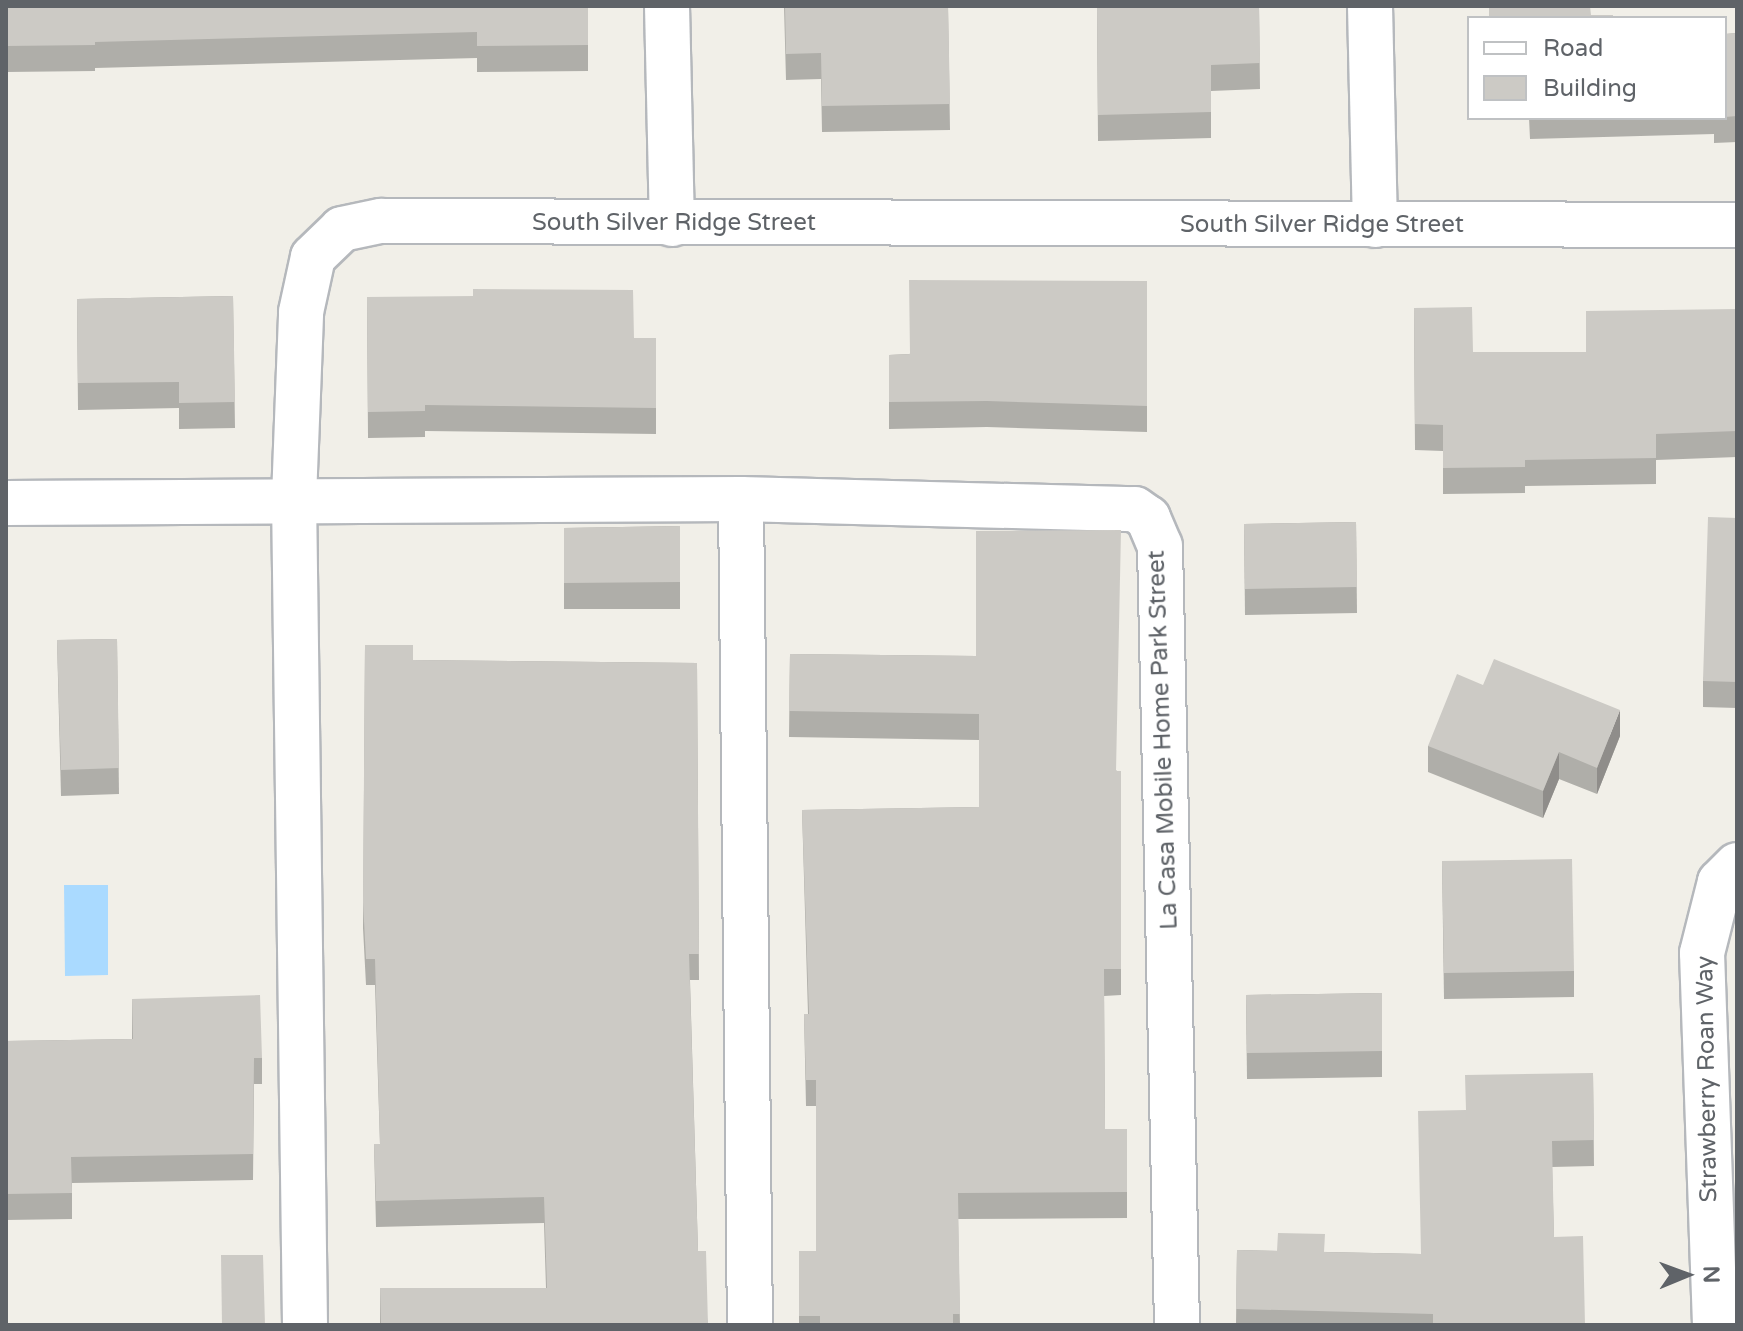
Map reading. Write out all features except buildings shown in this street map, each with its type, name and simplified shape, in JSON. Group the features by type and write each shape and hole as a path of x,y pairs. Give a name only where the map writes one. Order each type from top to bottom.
{"street":[{"path":"667,6 672,224"},
{"path":"1370,6 1375,225"},
{"name":"South Silver Ridge Street","path":"305,1325 294,498 301,312 313,257 342,229 381,221 1737,225"},
{"path":"6,503 294,498 741,499 750,1325"},
{"name":"La Casa Mobile Home Park Street","path":"741,499 1135,509 1148,518 1160,546 1177,1325"},
{"name":"Strawberry Roan Way","path":"1715,1325 1702,953 1728,874"}],"water":[{"path":"64,885 108,885 108,975 65,976"}]}
